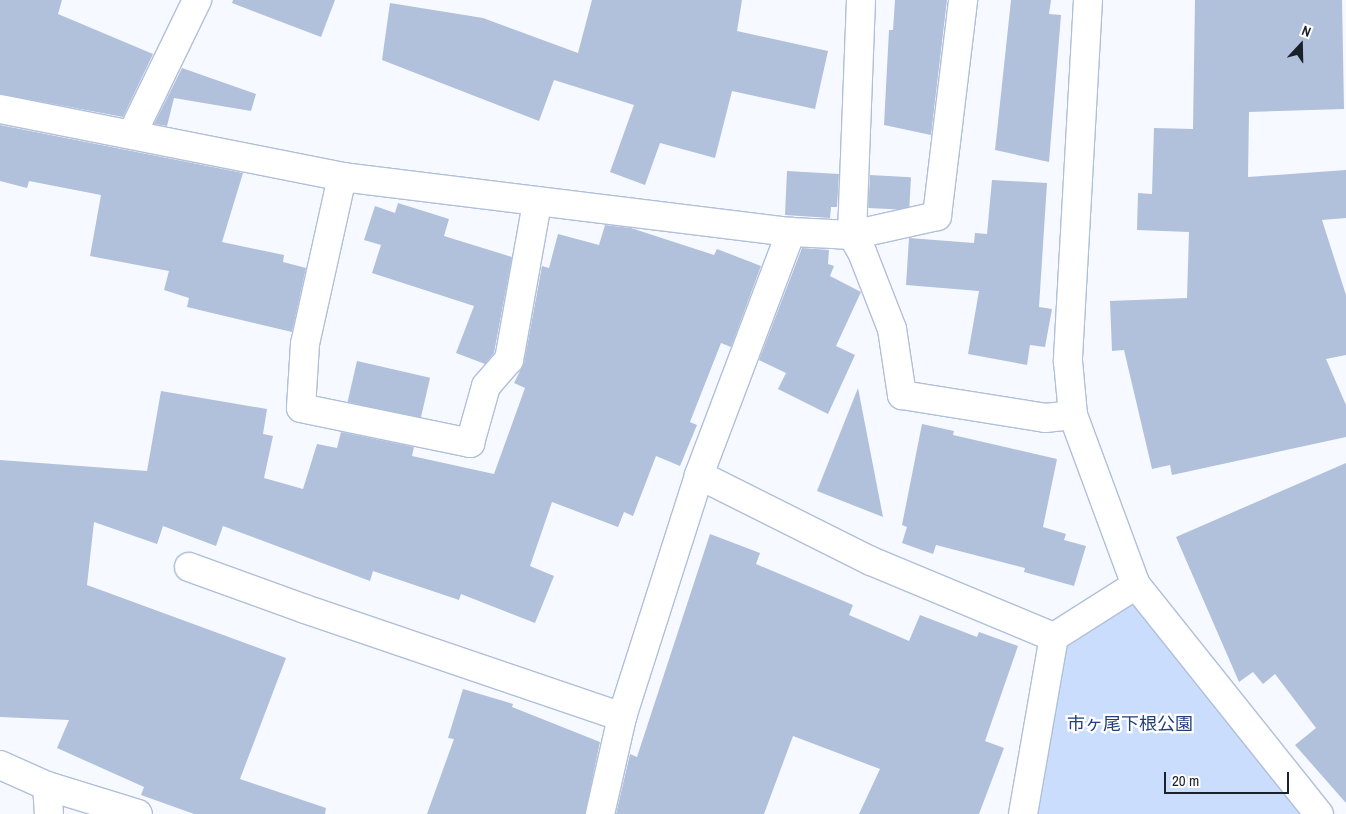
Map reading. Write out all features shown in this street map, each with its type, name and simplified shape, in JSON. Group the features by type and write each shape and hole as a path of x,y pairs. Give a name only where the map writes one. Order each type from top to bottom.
{"street":[{"path":"132,134 197,0"},
{"path":"861,0 852,235 862,252 892,330 902,395 1045,418 1072,415"},
{"path":"0,109 342,177 538,203 791,232 852,235 937,216 963,0"},
{"path":"1088,0 1068,362 1072,415 1136,585 1319,814"},
{"path":"342,177 306,344 301,408 470,443 486,386 509,360 538,203"},
{"path":"600,814 622,717 699,475 791,232"},
{"path":"699,475 872,560 1054,637"},
{"path":"189,566 305,609 622,717"},
{"path":"1023,814 1054,637 1136,585"},
{"path":"0,765 48,786 138,814"},
{"path":"48,786 49,814"}],"green space":[{"name":"市ヶ尾下根公園","path":"1136,585 1319,814 1023,814 1054,637"}],"building":[{"path":"0,0 62,0 58,14 153,54 123,117 0,94"},
{"path":"233,0 335,0 321,37 232,3"},
{"path":"592,0 742,0 737,31 828,51 815,109 732,91 715,158 660,143 645,185 610,172 634,105 554,80 539,121 382,60 390,3 483,18 578,53"},
{"path":"895,0 947,0 931,135 884,125 889,30 893,30"},
{"path":"1011,0 1051,0 1049,14 1061,15 1049,162 995,150"},
{"path":"1195,0 1342,0 1344,109 1249,112 1248,177 1346,170 1346,218 1322,220 1346,295 1346,355 1326,359 1346,405 1346,437 1172,475 1170,465 1152,469 1124,350 1112,351 1110,301 1187,298 1189,232 1137,230 1138,193 1152,194 1154,128 1193,129"},
{"path":"182,68 256,94 251,111 174,98 167,126 154,124"},
{"path":"0,125 243,173 222,242 284,255 283,262 306,268 292,332 187,307 189,298 164,290 169,271 90,256 101,195 29,181 27,188 0,181"},
{"path":"787,171 839,174 837,207 831,207 830,218 785,215"},
{"path":"870,175 911,177 909,210 868,208"},
{"path":"992,180 1047,183 1039,307 1052,309 1045,347 1030,345 1027,365 968,354 979,291 906,285 909,238 974,243 975,233 987,234"},
{"path":"398,203 449,219 444,236 512,257 494,353 485,364 456,353 474,306 372,273 381,245 364,240 375,206 395,213"},
{"path":"605,225 631,228 714,255 717,249 761,266 731,347 721,343 690,422 697,425 680,466 656,456 633,516 624,512 618,527 552,502 530,566 554,576 535,623 461,594 459,600 373,571 370,581 223,526 216,546 163,526 157,544 94,522 87,585 286,658 240,779 326,808 325,814 194,814 141,795 144,787 57,748 69,720 0,717 0,460 147,471 161,391 267,409 263,434 273,436 264,478 303,489 317,444 337,448 341,432 414,447 412,456 494,474 525,388 514,383 524,363 542,266 549,268 558,234 599,245"},
{"path":"802,248 829,250 828,264 834,266 830,276 861,292 836,346 855,355 828,414 778,389 786,373 759,360"},
{"path":"357,361 430,378 421,419 348,402"},
{"path":"858,388 883,517 817,491"},
{"path":"922,424 954,431 953,435 1057,459 1043,527 1066,534 1064,540 1086,546 1074,586 1024,572 1025,568 936,545 933,554 902,543 907,527 902,525"},
{"path":"1346,463 1346,803 1295,745 1316,728 1275,674 1263,684 1253,672 1239,682 1176,537"},
{"path":"710,534 760,553 756,564 853,605 849,615 909,641 920,615 977,637 979,632 1018,646 985,741 1004,748 979,814 859,814 880,769 793,736 764,814 616,814 630,754 637,757"},
{"path":"463,689 513,704 512,707 600,742 585,814 427,814 454,739 448,738"}]}
